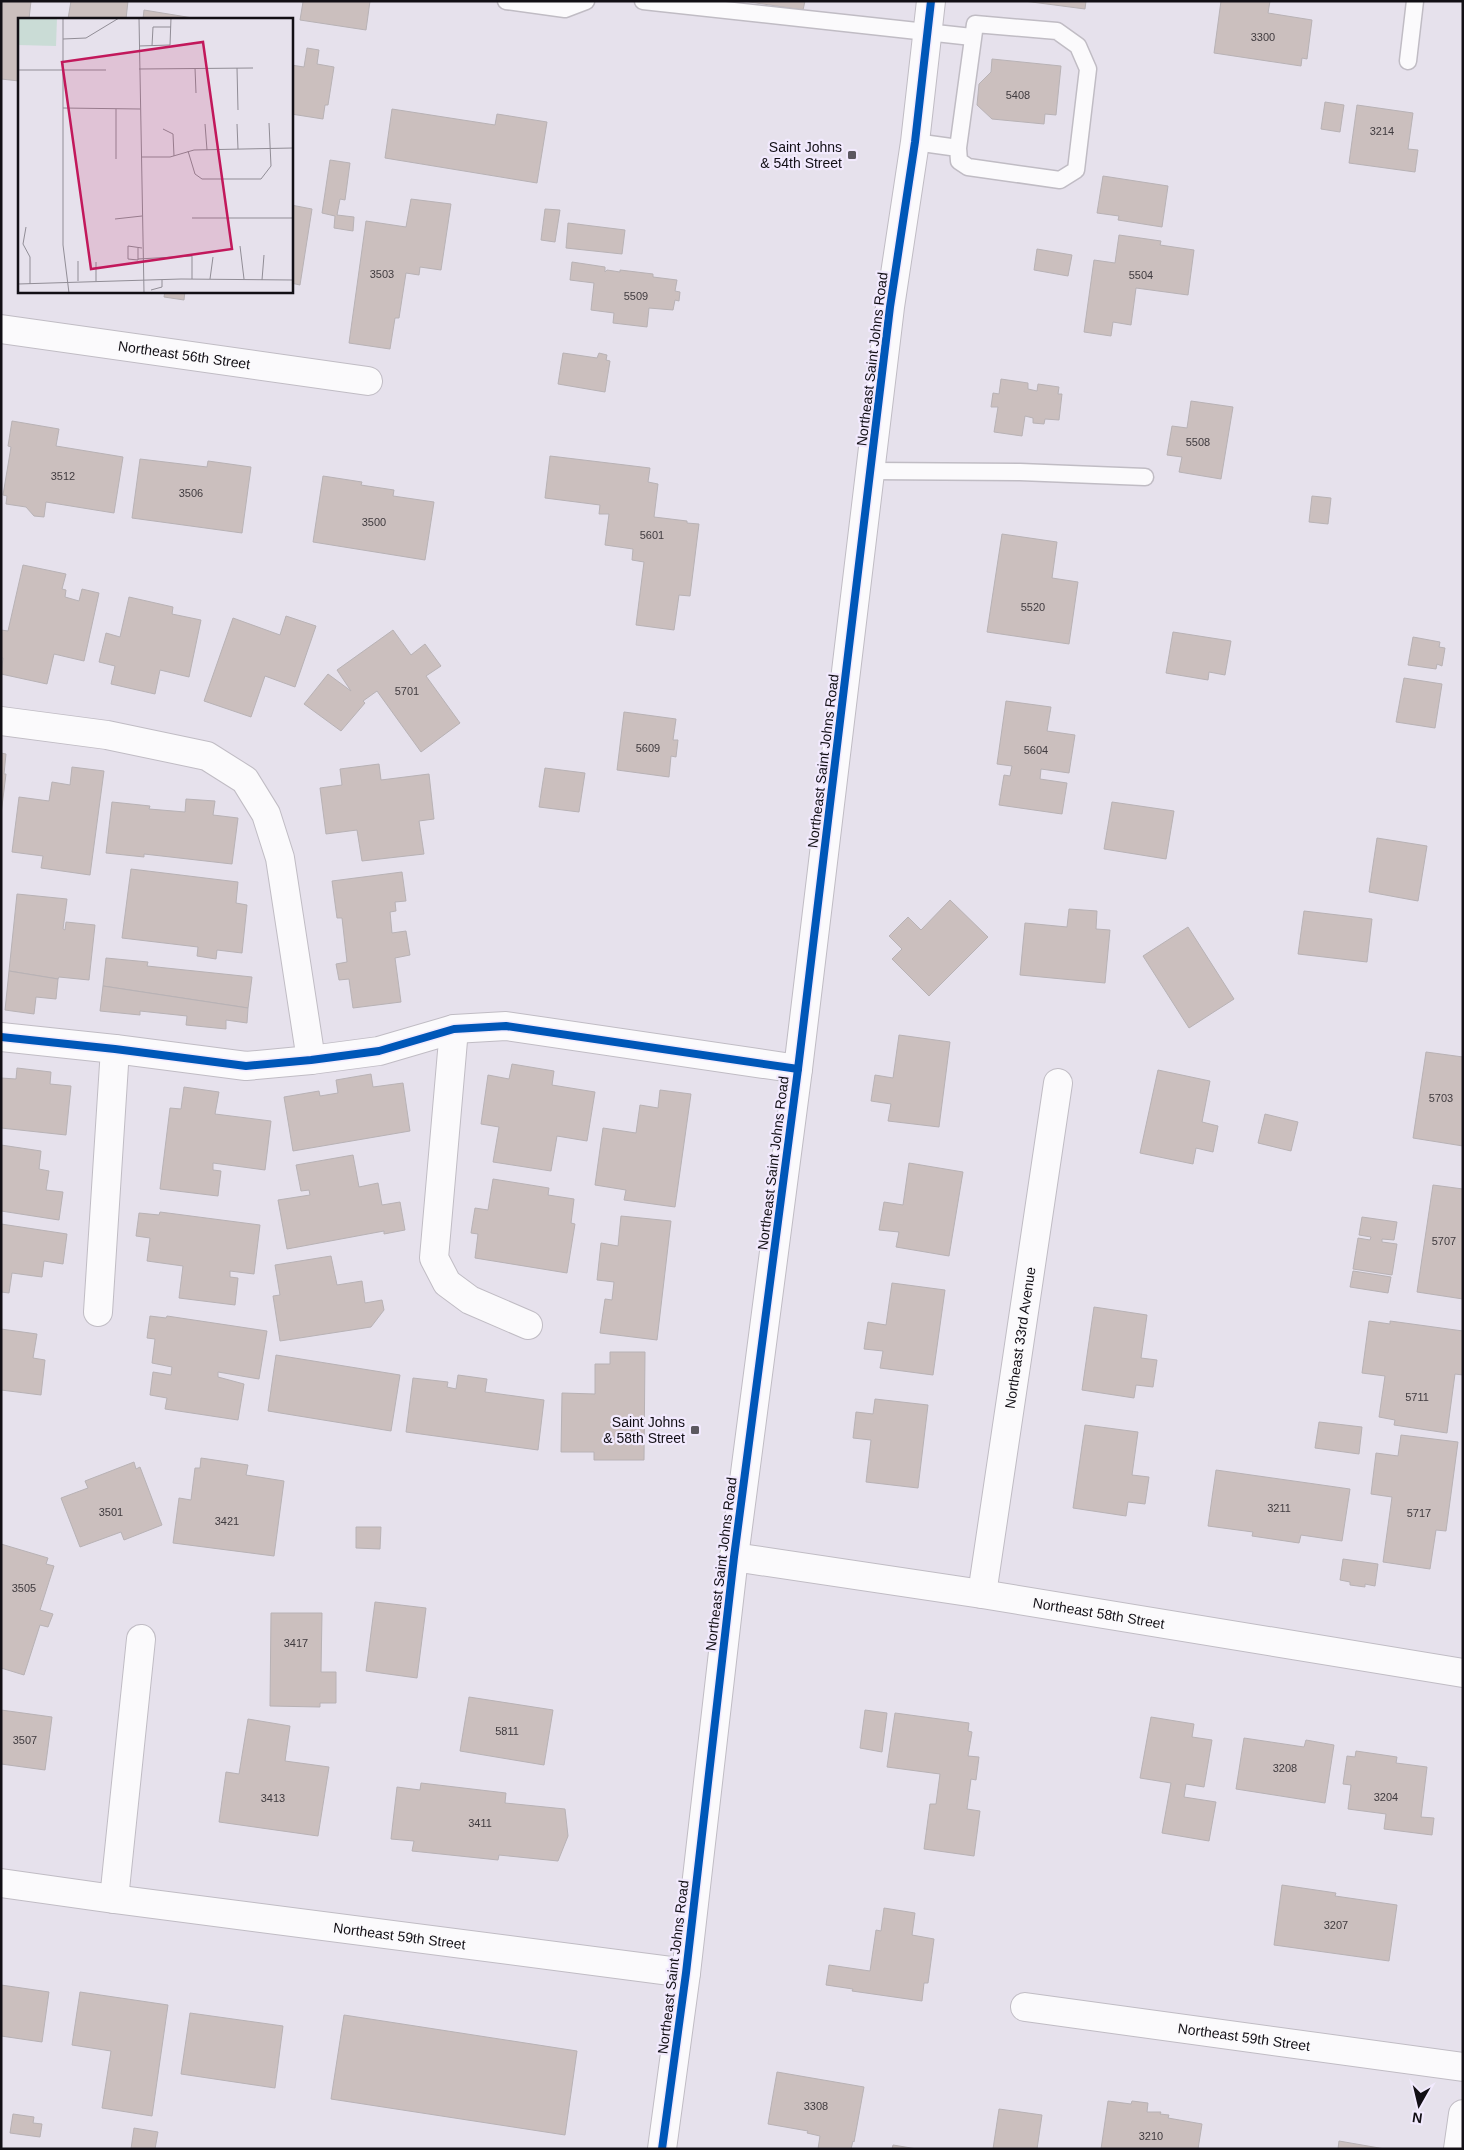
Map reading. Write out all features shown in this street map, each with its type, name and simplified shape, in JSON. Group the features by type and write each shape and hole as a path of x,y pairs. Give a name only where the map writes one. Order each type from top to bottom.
{"street":[{"name":"Northeast Saint Johns Road","path":"662,2149 686,1972 734,1557 798,1069 890,307 915,142 931,1"},
{"name":"Northeast 56th Street","path":"1,329 368,380"},
{"path":"1,721 107,735 208,756 245,780 266,814 280,858 311,1060"},
{"path":"1,1037 246,1066 311,1060 379,1050 454,1029 506,1026 798,1069"},
{"path":"454,1029 434,1258 447,1283 470,1300 528,1325"},
{"path":"98,1312 115,1049"},
{"name":"Northeast 33rd Avenue","path":"982,1594 1058,1083"},
{"name":"Northeast 58th Street","path":"734,1557 982,1594 1463,1673"},
{"path":"114,1899 141,1639"},
{"name":"Northeast 59th Street","path":"1,1883 686,1972"},
{"name":"Northeast 59th Street","path":"1025,2007 1463,2067"},
{"path":"1458,2149 1463,2114"}],"lane":[{"path":"506,1 565,9 586,1"},
{"path":"643,1 928,34 972,37"},
{"path":"1408,61 1415,1"},
{"path":"975,24 1057,31 1078,46 1088,69 1076,170 1060,180 968,167 958,160 958,148 975,24"},
{"path":"915,142 958,148"},
{"path":"870,472 1020,472 1145,477"}],"building":[{"path":"1,1 31,1 29,18 18,18 18,81 1,79"},
{"path":"71,1 128,1 126,18 68,18"},
{"path":"296,1 370,1 366,30 300,20 303,2"},
{"path":"743,1 805,1 803,10"},
{"path":"1024,1 1086,1 1085,9"},
{"path":"1221,1 1270,1 1268,13 1312,20 1307,59 1302,58 1301,66 1214,53"},
{"path":"144,10 193,18 143,18"},
{"path":"307,48 319,50 317,64 334,67 328,105 325,105 323,119 292,114 292,65 304,67"},
{"path":"992,59 1061,66 1056,115 1045,114 1044,124 992,119 977,105 979,84 991,72"},
{"path":"1325,102 1344,105 1340,132 1321,129"},
{"path":"1357,105 1413,113 1408,149 1418,150 1415,172 1349,163"},
{"path":"392,109 495,125 497,114 547,122 537,183 385,158"},
{"path":"330,160 350,163 345,200 340,199 337,215 354,217 353,231 334,228 335,216 322,213"},
{"path":"1103,176 1168,186 1162,227 1118,220 1119,216 1097,213"},
{"path":"411,199 451,204 441,270 420,267 419,275 406,273 399,318 395,318 390,349 349,343 366,221 406,227"},
{"path":"292,205 312,209 300,285 292,283"},
{"path":"545,209 560,210 555,242 541,240"},
{"path":"568,223 625,230 622,254 566,248"},
{"path":"1119,235 1161,241 1160,245 1194,250 1188,295 1136,288 1131,325 1113,322 1111,336 1084,332 1094,260 1115,263"},
{"path":"1037,249 1072,255 1068,276 1034,270"},
{"path":"572,262 605,267 605,272 607,270 620,272 620,270 653,274 653,277 677,280 675,291 680,292 679,301 675,300 673,310 649,308 647,327 613,323 614,313 591,310 594,283 570,280"},
{"path":"165,292 185,292 184,300 164,297"},
{"path":"563,353 597,358 599,353 607,355 606,360 610,361 605,392 558,384"},
{"path":"1001,379 1028,383 1028,389 1037,391 1038,384 1059,387 1058,394 1062,394 1059,420 1045,419 1044,424 1033,423 1033,418 1025,416 1022,436 994,432 998,407 991,407 993,393 999,394"},
{"path":"1191,401 1233,407 1221,479 1179,472 1182,457 1167,455 1172,426 1187,428"},
{"path":"12,421 59,429 56,446 123,457 114,513 46,502 44,517 34,516 26,507 6,504 7,496 3,495 11,447 8,446"},
{"path":"550,456 650,468 648,482 658,484 654,517 699,524 690,596 679,595 674,630 636,625 644,562 632,560 633,549 605,545 609,514 599,514 600,505 545,498"},
{"path":"140,459 207,467 208,461 251,467 242,533 132,518"},
{"path":"323,476 362,482 361,485 394,490 393,496 434,502 425,560 313,542"},
{"path":"1312,496 1331,498 1328,524 1309,522"},
{"path":"1002,534 1057,542 1052,578 1078,582 1069,644 987,632"},
{"path":"23,565 66,574 62,589 66,590 65,597 79,601 82,589 99,593 84,661 54,654 47,684 1,674 3,658 1,658 1,630 8,631"},
{"path":"129,597 173,607 172,614 201,620 189,677 160,670 155,694 111,684 115,666 99,662 106,633 120,637"},
{"path":"286,616 316,626 295,687 265,676 251,717 204,701 233,618 280,635"},
{"path":"393,630 411,655 425,644 441,666 426,676 460,723 421,752 377,691 363,701 365,703 341,731 304,704 328,674 351,691 337,670"},
{"path":"1173,632 1231,641 1225,675 1209,672 1208,680 1166,673"},
{"path":"1413,637 1440,642 1439,647 1445,648 1442,666 1437,664 1436,669 1408,665"},
{"path":"1404,678 1442,684 1435,728 1396,722"},
{"path":"1006,701 1051,707 1047,731 1075,735 1069,773 1041,769 1040,779 1067,783 1062,814 999,805 1004,775 1010,776 1012,766 997,764"},
{"path":"624,712 676,719 673,740 678,740 676,757 671,756 669,777 617,770"},
{"path":"1,753 6,754 4,774 6,774 1,814"},
{"path":"379,764 381,780 429,774 434,819 419,821 424,854 362,861 357,830 326,834 320,788 342,785 340,769"},
{"path":"72,767 104,771 90,875 41,868 43,856 12,852 19,797 49,801 52,782 70,785"},
{"path":"545,768 585,773 579,812 539,807"},
{"path":"186,799 215,801 213,815 238,818 232,864 144,854 144,857 106,853 112,802 150,806 149,809 185,812"},
{"path":"1112,802 1174,811 1166,859 1104,849"},
{"path":"1377,838 1427,846 1418,901 1369,892"},
{"path":"131,869 238,882 236,903 247,905 242,953 217,950 216,959 197,956 198,947 122,938"},
{"path":"402,872 406,901 395,902 396,911 390,912 392,933 406,931 410,955 395,958 401,1002 353,1008 349,979 339,980 336,964 347,962 342,918 337,918 332,881"},
{"path":"17,894 67,899 63,929 65,930 66,922 95,925 89,980 59,977 58,979 9,971"},
{"path":"950,900 988,937 929,996 892,959 902,949 889,936 908,917 921,930"},
{"path":"1069,909 1097,911 1096,929 1110,930 1105,983 1020,975 1025,923 1067,927"},
{"path":"1304,911 1372,919 1367,962 1298,954"},
{"path":"1188,927 1234,999 1189,1028 1143,956"},
{"path":"106,958 148,962 147,966 252,977 248,1008 103,986"},
{"path":"9,971 58,979 56,999 36,997 34,1014 5,1010"},
{"path":"103,986 248,1008 247,1023 226,1020 226,1029 186,1025 187,1016 140,1011 140,1015 100,1011"},
{"path":"899,1035 950,1042 939,1127 888,1121 891,1104 871,1101 875,1075 893,1078"},
{"path":"1426,1052 1463,1057 1463,1146 1413,1138"},
{"path":"512,1064 554,1071 552,1085 595,1092 587,1141 557,1136 551,1171 493,1162 499,1127 481,1124 488,1075 509,1079"},
{"path":"17,1068 51,1072 50,1084 71,1086 66,1135 1,1128 1,1078 16,1079"},
{"path":"1158,1070 1210,1081 1202,1122 1218,1126 1213,1152 1196,1148 1193,1164 1140,1153"},
{"path":"371,1074 373,1087 403,1083 410,1131 293,1151 284,1097 319,1091 320,1096 338,1093 336,1080"},
{"path":"184,1087 219,1092 215,1114 271,1121 265,1170 213,1163 213,1170 221,1171 218,1196 160,1189 170,1108 181,1109"},
{"path":"660,1090 691,1094 675,1207 624,1200 626,1190 595,1185 603,1128 636,1133 640,1105 658,1108"},
{"path":"1265,1114 1298,1122 1291,1151 1258,1143"},
{"path":"1,1145 41,1151 39,1169 49,1171 46,1190 63,1192 59,1220 1,1211"},
{"path":"353,1155 359,1187 378,1183 382,1205 400,1202 405,1230 384,1234 384,1231 287,1249 278,1200 310,1195 309,1190 301,1191 296,1165"},
{"path":"909,1163 963,1172 949,1256 896,1247 899,1232 879,1230 884,1202 903,1205"},
{"path":"493,1179 549,1188 548,1195 574,1199 571,1223 575,1224 567,1273 475,1258 478,1234 471,1233 475,1208 488,1210"},
{"path":"1433,1185 1463,1189 1463,1299 1417,1292"},
{"path":"160,1212 260,1225 254,1274 230,1271 230,1277 238,1278 235,1305 179,1298 183,1266 147,1261 150,1238 136,1236 139,1213 159,1215"},
{"path":"621,1216 671,1221 657,1340 600,1333 605,1299 612,1300 614,1282 597,1280 601,1243 618,1246"},
{"path":"1362,1217 1397,1222 1394,1240 1382,1239 1382,1242 1397,1244 1392,1275 1353,1269 1358,1238 1370,1240 1371,1237 1359,1235"},
{"path":"1,1224 67,1234 63,1264 44,1261 42,1277 12,1273 9,1293 1,1292"},
{"path":"331,1256 337,1285 362,1281 365,1303 382,1300 384,1310 371,1327 280,1341 273,1296 280,1295 275,1265"},
{"path":"1353,1271 1391,1277 1388,1293 1350,1287"},
{"path":"892,1283 945,1290 933,1375 880,1368 883,1351 864,1349 868,1322 886,1325"},
{"path":"1094,1307 1147,1315 1141,1358 1157,1360 1153,1387 1136,1385 1134,1398 1082,1390"},
{"path":"150,1316 166,1318 167,1316 267,1331 259,1379 218,1372 218,1377 244,1384 238,1420 165,1409 167,1398 150,1395 153,1372 171,1375 172,1367 152,1363 155,1339 147,1338"},
{"path":"1369,1321 1390,1324 1390,1321 1463,1331 1463,1375 1455,1374 1447,1433 1394,1425 1395,1420 1379,1417 1385,1376 1362,1373"},
{"path":"1,1329 37,1334 33,1358 45,1360 41,1395 1,1390"},
{"path":"610,1352 645,1352 644,1460 594,1460 594,1452 561,1452 562,1393 595,1394 595,1364 610,1364"},
{"path":"276,1355 400,1375 391,1431 268,1411"},
{"path":"458,1375 487,1379 485,1392 544,1400 538,1450 406,1432 413,1378 448,1382 447,1387 456,1389"},
{"path":"875,1399 928,1405 918,1488 866,1482 871,1440 853,1438 856,1412 873,1414"},
{"path":"1319,1422 1362,1427 1359,1454 1315,1448"},
{"path":"1085,1425 1138,1432 1132,1475 1149,1477 1145,1504 1128,1502 1126,1516 1073,1508"},
{"path":"1401,1435 1458,1442 1446,1531 1436,1530 1430,1569 1383,1562 1392,1497 1371,1494 1376,1453 1398,1456"},
{"path":"201,1458 248,1465 246,1475 284,1481 274,1556 173,1543 179,1498 191,1500 195,1468 200,1468"},
{"path":"134,1462 136,1469 140,1467 162,1525 124,1540 121,1532 80,1547 61,1498 88,1488 85,1481"},
{"path":"1216,1470 1350,1489 1342,1541 1301,1535 1299,1543 1252,1536 1253,1532 1208,1526"},
{"path":"356,1527 381,1527 380,1549 356,1548"},
{"path":"1,1544 48,1558 46,1564 54,1566 40,1610 53,1614 48,1627 40,1625 24,1675 1,1668"},
{"path":"1343,1559 1378,1564 1375,1586 1365,1584 1365,1587 1350,1585 1350,1582 1340,1580"},
{"path":"375,1602 426,1608 417,1678 366,1671"},
{"path":"271,1613 322,1613 321,1672 336,1672 336,1703 320,1703 320,1707 270,1706"},
{"path":"469,1697 553,1710 544,1765 460,1751"},
{"path":"1,1710 52,1717 45,1770 1,1764"},
{"path":"865,1710 887,1713 882,1752 860,1748"},
{"path":"895,1713 969,1723 968,1731 972,1732 968,1756 979,1757 976,1780 971,1779 967,1809 980,1811 974,1856 924,1849 930,1804 936,1804 940,1774 887,1767"},
{"path":"1151,1717 1194,1724 1192,1737 1212,1740 1204,1787 1186,1784 1184,1797 1216,1802 1209,1841 1162,1833 1171,1783 1140,1778"},
{"path":"248,1719 290,1726 285,1761 329,1767 318,1836 219,1822 226,1772 239,1774"},
{"path":"1244,1738 1304,1747 1306,1740 1334,1745 1325,1803 1236,1789"},
{"path":"1356,1751 1397,1757 1396,1763 1427,1767 1421,1817 1434,1818 1432,1835 1384,1829 1386,1814 1348,1809 1351,1785 1343,1784 1347,1756 1355,1757"},
{"path":"421,1783 506,1793 505,1803 565,1809 568,1836 558,1861 499,1855 498,1860 412,1851 414,1841 391,1839 397,1787 420,1790"},
{"path":"1282,1885 1336,1893 1335,1896 1397,1905 1389,1961 1274,1945"},
{"path":"884,1908 915,1913 912,1935 934,1939 928,1983 924,1983 922,2001 852,1991 853,1989 826,1985 829,1965 870,1971 876,1930 881,1931"},
{"path":"1,1985 49,1992 42,2042 1,2036"},
{"path":"80,1992 168,2005 152,2116 102,2108 111,2051 72,2045"},
{"path":"190,2013 283,2026 275,2088 181,2074"},
{"path":"344,2015 577,2051 565,2135 331,2099"},
{"path":"777,2072 864,2087 851,2149 818,2149 820,2136 807,2133 808,2131 768,2124"},
{"path":"1108,2101 1131,2104 1132,2101 1148,2103 1147,2112 1161,2112 1160,2114 1169,2115 1168,2118 1202,2124 1198,2149 1101,2149"},
{"path":"999,2109 1042,2115 1037,2149 993,2149"},
{"path":"13,2114 34,2117 33,2123 42,2124 40,2137 10,2133"},
{"path":"134,2128 158,2132 155,2149 131,2149"},
{"path":"1339,2141 1385,2149 1338,2149"},
{"path":"893,2145 917,2149 892,2149"}],"cycle path":[{"path":"662,2149 686,1973 734,1557 798,1069 890,307 915,142 931,1"},
{"path":"1,1037 246,1066 379,1051 454,1029 506,1026 798,1069"}],"place":[{"name":"Saint Johns & 54th Street","path":"852,155"},
{"name":"Saint Johns & 58th Street","path":"695,1430"}]}
